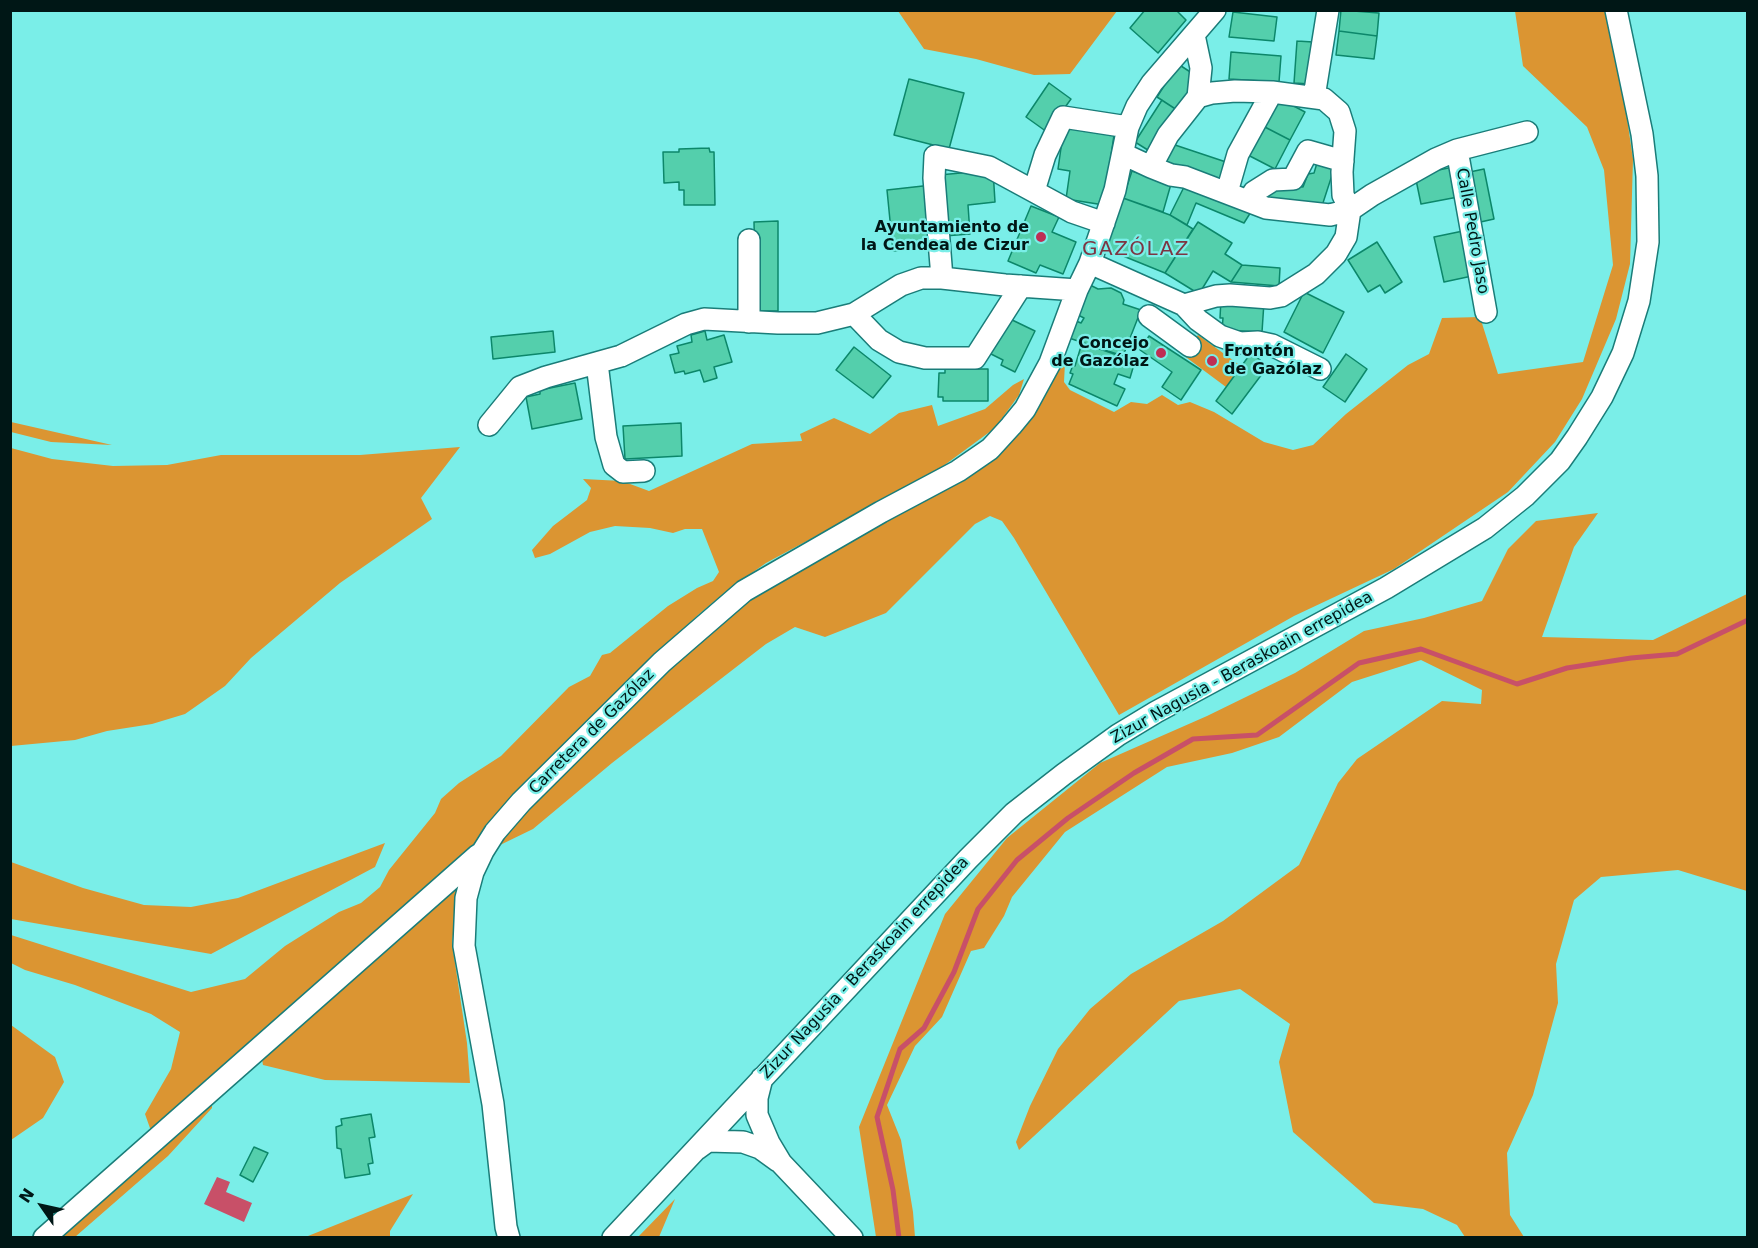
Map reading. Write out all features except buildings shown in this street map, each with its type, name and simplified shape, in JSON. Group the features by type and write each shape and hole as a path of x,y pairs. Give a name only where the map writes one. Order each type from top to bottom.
{"street":[{"name":"Carretera de Gazólaz","path":"506,1234 493,1104 464,946 466,898 473,872 483,851 495,832 521,802 662,662 717,613 744,591 958,471 990,449 1025,409 1050,363 1077,290 1090,263 1115,190 1128,127 1137,106 1152,82 1215,10"},
{"path":"1314,98 1328,10"},
{"name":"Zizur Nagusia - Beraskoain errepidea","path":"613,1238 762,1077 1014,813 1118,735 1156,712 1386,588 1485,528 1525,496 1560,461 1602,397 1623,353 1637,310 1644,275 1648,242 1647,176 1632,81 1616,10"},
{"path":"1194,35 1201,68 1198,98"},
{"path":"1227,192 1238,154 1272,92"},
{"path":"1151,167 1168,135 1198,98 1212,93 1272,92 1324,99 1339,112 1345,131 1343,195 1350,210 1346,237 1336,254 1316,274 1281,297 1216,296 1184,305"},
{"path":"1034,191 1045,155 1063,117 1128,127"},
{"name":"Calle Pedro Jaso","path":"1350,210 1411,173 1457,150 1527,132"},
{"name":"Calle Pedro Jaso","path":"1457,150 1486,312"},
{"path":"1248,201 1254,192 1273,180 1293,178 1308,151 1343,160"},
{"path":"1123,154 1151,167 1227,192 1266,208 1330,215 1350,210"},
{"path":"942,278 934,178 935,156 989,167 1072,212 1104,223"},
{"path":"749,240 749,322"},
{"path":"1090,263 1184,305 1198,320 1221,336 1240,343 1258,342 1272,345 1320,369"},
{"path":"489,425 520,387 546,377 621,356 686,324 722,319 749,322 817,323 854,314 901,285 921,278 1077,290"},
{"path":"854,314 879,340 899,352 925,358 975,358 1020,286"},
{"path":"1159,293 1147,320 1190,346"},
{"path":"597,363 606,437 614,465 623,472 644,471"},
{"path":"44,1238 241,1074 483,851"},
{"path":"762,1077 757,1098 758,1114 769,1143 781,1163"},
{"path":"730,1112 740,1115 769,1143"},
{"path":"687,1157 708,1141 743,1142 760,1148 781,1163 852,1238"}],"shaded area":[{"path":"898,11 1117,11 1070,74 1034,75 976,59 924,49"},
{"path":"1515,11 1608,11 1615,38 1633,159 1630,264 1616,319 1582,399 1555,442 1508,492 1394,569 1294,616 1119,715 1014,538 1002,521 990,516 975,524 886,613 825,637 795,627 766,644 612,763 533,829 498,846 519,819 669,667 744,601 956,481 1058,362 1065,363 1064,382 1070,390 1114,412 1131,402 1147,404 1162,395 1178,405 1190,402 1214,412 1264,442 1293,450 1313,445 1346,414 1408,365 1429,354 1442,318 1480,317 1498,374 1583,362 1613,265 1604,170 1587,127 1523,66"},
{"name":"Frontón de Gazólaz","path":"1198,335 1241,366 1226,387 1183,355"},
{"path":"1024,379 1019,395 995,428 935,472 766,563 729,589 698,615 655,655 477,841 468,855 244,1047 151,1131 145,1114 171,1069 180,1032 151,1014 11,963 11,935 191,992 245,979 285,946 339,912 361,903 380,887 389,870 435,813 441,799 459,783 501,756 569,687 590,676 602,655 610,653 668,606 713,581 719,572 702,529 685,529 673,533 650,528 615,526 590,532 550,554 535,558 532,550 553,526 587,500 591,488 583,479 622,481 649,491 752,444 802,441 800,434 834,418 870,434 899,413 932,405 938,426 985,409 1013,385"},
{"path":"11,422 112,445 51,442 11,432"},
{"path":"460,447 421,498 432,519 340,583 251,658 225,686 185,714 152,724 107,731 75,740 11,746 11,448 52,459 113,466 167,465 221,455 360,455"},
{"path":"1598,513 1574,547 1542,637 1653,640 1747,594 1747,891 1678,870 1601,877 1574,900 1556,964 1558,1003 1533,1095 1507,1153 1510,1215 1524,1237 1465,1237 1457,1225 1423,1209 1374,1203 1293,1132 1279,1062 1290,1024 1240,989 1179,1001 1019,1150 1016,1142 1030,1106 1058,1049 1090,1009 1131,974 1223,921 1299,865 1338,783 1357,759 1442,701 1481,704 1482,690 1421,660 1352,682 1279,737 1232,753 1167,767 1065,832 1012,897 1004,916 984,948 971,951 942,1017 915,1046 887,1105 901,1140 915,1237 876,1237 859,1127 945,914 1007,838 1100,763 1207,716 1295,673 1364,631 1424,618 1482,601 1508,549 1536,521"},
{"path":"385,843 375,867 211,954 11,919 11,862 83,888 144,905 191,907 238,898"},
{"path":"459,881 452,943 467,1043 470,1083 325,1080 263,1065 261,1053"},
{"path":"11,1025 55,1057 64,1082 43,1118 11,1140"},
{"path":"212,1096 212,1108 168,1156 75,1237 55,1238"},
{"path":"217,1177 230,1182 226,1192 252,1203 244,1222 204,1204"},
{"path":"413,1194 390,1231 390,1237 308,1237 308,1236"},
{"path":"675,1199 659,1237 638,1237"}],"waterway":[{"path":"899,1238 893,1190 877,1117 900,1049 924,1028 954,972 978,909 1017,860 1068,818 1134,773 1193,739 1257,735 1359,663 1421,649 1517,684 1567,668 1631,658 1677,654 1748,620"}],"place":[{"name":"Ayuntamiento de la Cendea de Cizur","path":"1041,237"},
{"name":"Concejo de Gazólaz","path":"1161,353"},
{"name":"Frontón de Gazólaz","path":"1212,361"}],"district":[{"name":"GAZÓLAZ","path":"1136,250"}]}
